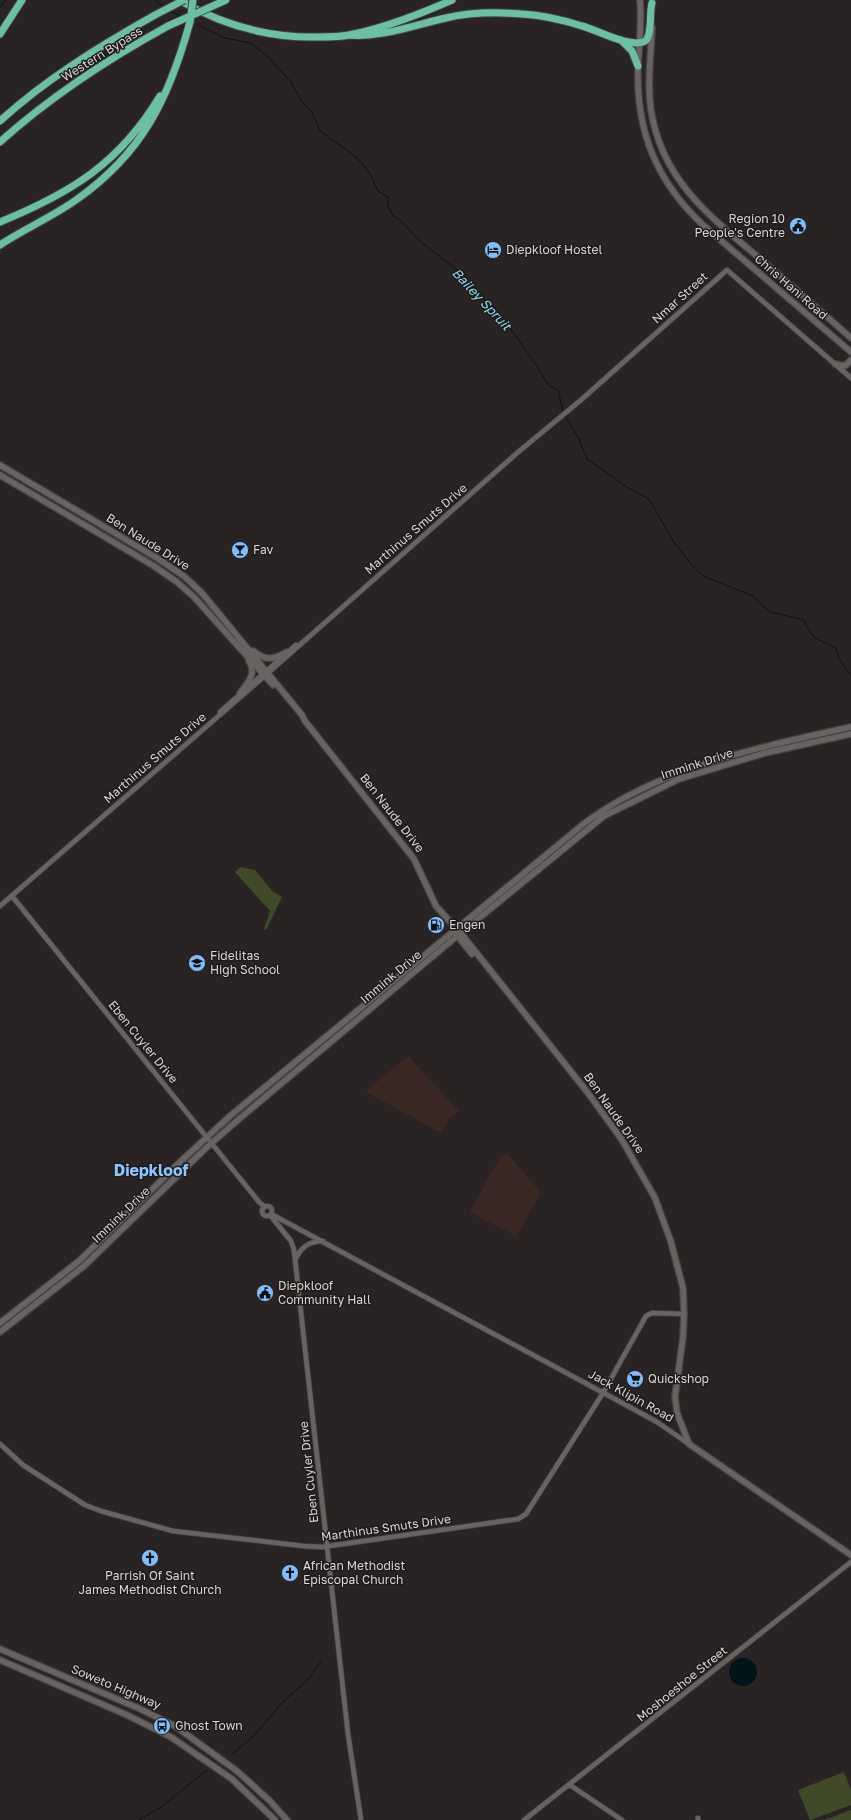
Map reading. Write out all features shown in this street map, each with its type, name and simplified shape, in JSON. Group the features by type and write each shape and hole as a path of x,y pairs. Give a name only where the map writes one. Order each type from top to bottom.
{"highway":[{"path":"0,34 22,0"},
{"path":"179,0 216,18 260,32 290,36 370,36 448,17 471,14 509,13 552,18 582,26 620,39 640,42 647,40 650,35 650,8 652,1"},
{"name":"Western Bypass","path":"0,121 77,62 106,43 184,0"},
{"path":"0,246 77,200 105,177 122,160 143,134 157,112 170,85 190,22 193,0"},
{"name":"Western Bypass","path":"0,142 75,82 127,49 168,26 226,0"},
{"path":"348,35 408,19 452,0"},
{"path":"0,31 10,19"},
{"path":"620,39 632,51 638,66"},
{"path":"0,222 64,193 83,181 112,157 129,140 148,115 170,79 180,56"}],"main road":[{"name":"Chris Hani Road","path":"640,0 638,102 643,127 657,167 675,195 702,225 851,352"},
{"name":"Chris Hani Road","path":"652,1 649,78 651,110 658,136 672,170 688,194 704,211 851,338"},
{"path":"845,347 851,356"},
{"path":"835,364 845,366 851,360"},
{"name":"Ben Naude Drive","path":"0,465 170,567 202,593 243,647"},
{"name":"Ben Naude Drive","path":"0,475 147,562 177,582 194,597 243,647 306,721 414,859 432,900 582,1085 622,1140 655,1198 678,1266 683,1288 684,1314 682,1352 675,1397 677,1413 690,1444"},
{"path":"243,647 266,659 274,659 287,652"},
{"path":"240,693 251,679 253,670 243,647"},
{"name":"Immink Drive","path":"0,1332 84,1266 211,1143 584,823 601,811 671,775 788,742 851,727"},
{"name":"Immink Drive","path":"0,1323 79,1261 206,1137 457,932 604,816 680,779 765,753 851,734"},
{"name":"Jack Klipin Road","path":"690,1444 851,1554"},
{"name":"Soweto Highway","path":"0,1649 138,1708 175,1726 237,1771 270,1801 287,1820"},
{"name":"Soweto Highway","path":"0,1660 171,1736 232,1779 275,1820"}],"street":[{"name":"Nmar Street","path":"523,449 727,270 851,378"},
{"name":"Marthinus Smuts Drive","path":"0,906 523,449"},
{"name":"Marthinus Smuts Drive","path":"266,673 287,652 323,624"},
{"path":"209,723 240,693 266,673"},
{"name":"Eben Cuyler Drive","path":"12,896 264,1208 263,1214 270,1214 293,1244 348,1734 361,1820"},
{"path":"264,1208 269,1207 270,1214 280,1217 325,1241"},
{"path":"295,1259 305,1245 325,1241"},
{"name":"Jack Klipin Road","path":"325,1241 657,1422 690,1444"},
{"name":"Marthinus Smuts Drive","path":"0,1444 23,1465 85,1505 121,1518 184,1533 303,1546 327,1547 512,1520 524,1517 603,1392 646,1316 652,1313 684,1314"},
{"name":"Moshoeshoe Street","path":"524,1820 851,1562"},
{"path":"570,1785 622,1820"}],"shaded area":[{"path":"408,1056 459,1111 449,1119 441,1133 368,1093 367,1090"},
{"path":"508,1154 541,1193 516,1236 470,1212 500,1157"}],"green space":[{"path":"241,867 255,870 272,891 282,897 266,930 264,929 270,911 235,872"},
{"path":"844,1772 851,1790 851,1805 810,1820 798,1790"},
{"path":"851,1810 851,1820 824,1820"}],"water":[{"path":"743,1658 753,1662 757,1672 753,1682 743,1686 733,1682 729,1672 733,1662"}],"waterway":[{"path":"0,7 5,0"},
{"path":"155,0 164,7"},
{"path":"170,11 180,16"},
{"name":"Bailey Spruit","path":"198,25 225,38 251,43 266,55 291,82 302,102 312,112 320,131 356,157 369,172 378,191 388,197 388,205 393,216 401,221 421,242 460,272 468,285 486,301 491,311 502,317 537,366 548,385 558,390 563,411"},
{"name":"Bailey Spruit","path":"565,416 578,437 587,459 630,489 649,499 675,544 703,576 753,596 770,612 804,620 810,632 816,638 836,648 838,657 851,676"},
{"path":"231,1755 253,1737 283,1702 308,1679 322,1660"},
{"path":"139,1820 161,1807 207,1770"}],"place":[{"name":"Region 10 People's Centre","path":"798,226"},
{"name":"Diepkloof Hostel","path":"493,250"},
{"name":"Fav","path":"240,550"},
{"name":"Engen","path":"436,925"},
{"name":"Fidelitas High School","path":"197,963"},
{"name":"Diepkloof Community Hall","path":"265,1293"},
{"name":"Quickshop","path":"635,1379"},
{"name":"Parrish Of Saint James Methodist Church","path":"150,1558"},
{"name":"African Methodist Episcopal Church","path":"290,1573"},
{"name":"Ghost Town","path":"162,1726"}],"district":[{"name":"Diepkloof","path":"151,1170"}]}
